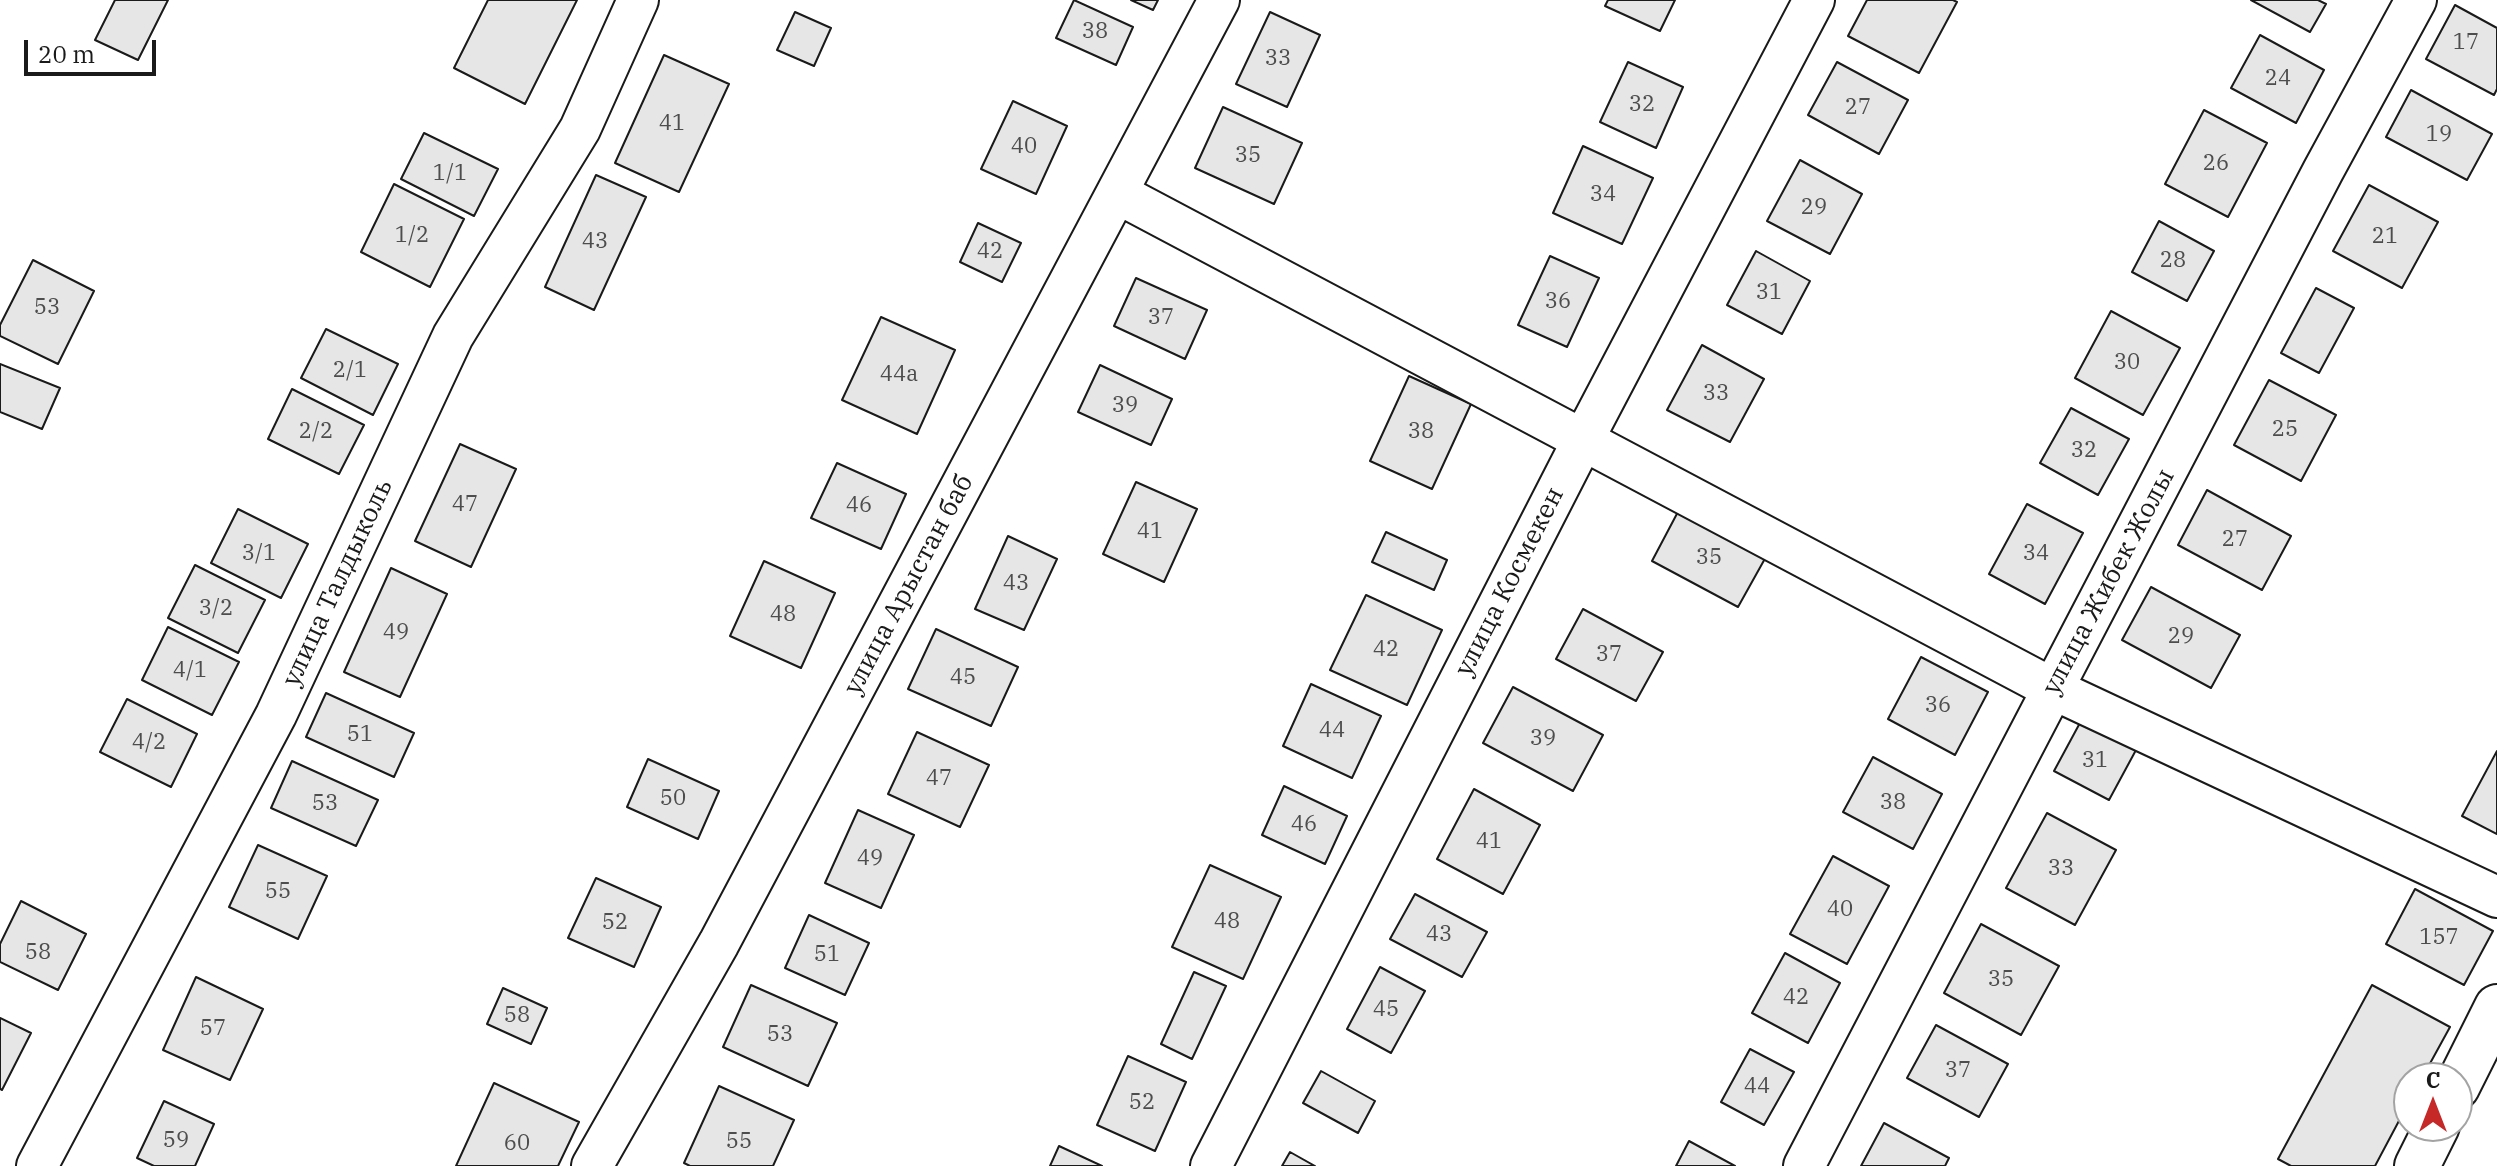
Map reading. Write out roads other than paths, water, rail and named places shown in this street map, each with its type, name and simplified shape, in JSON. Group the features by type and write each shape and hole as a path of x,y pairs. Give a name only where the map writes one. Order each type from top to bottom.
{"street":[{"name":"улица Талдыколь","path":"37,1166 276,715 453,336 580,129 638,0"},
{"name":"улица Арыстан баб","path":"592,1166 719,943 1219,0"},
{"name":"улица Космекен","path":"1211,1166 1583,440 1814,0"},
{"name":"улица Жибек Жолы","path":"1804,1166 2316,185 2416,0"},
{"path":"1117,193 2053,689 2497,897"},
{"path":"2470,1062 2497,1007"},
{"path":"2417,1166 2429,1142"}]}
